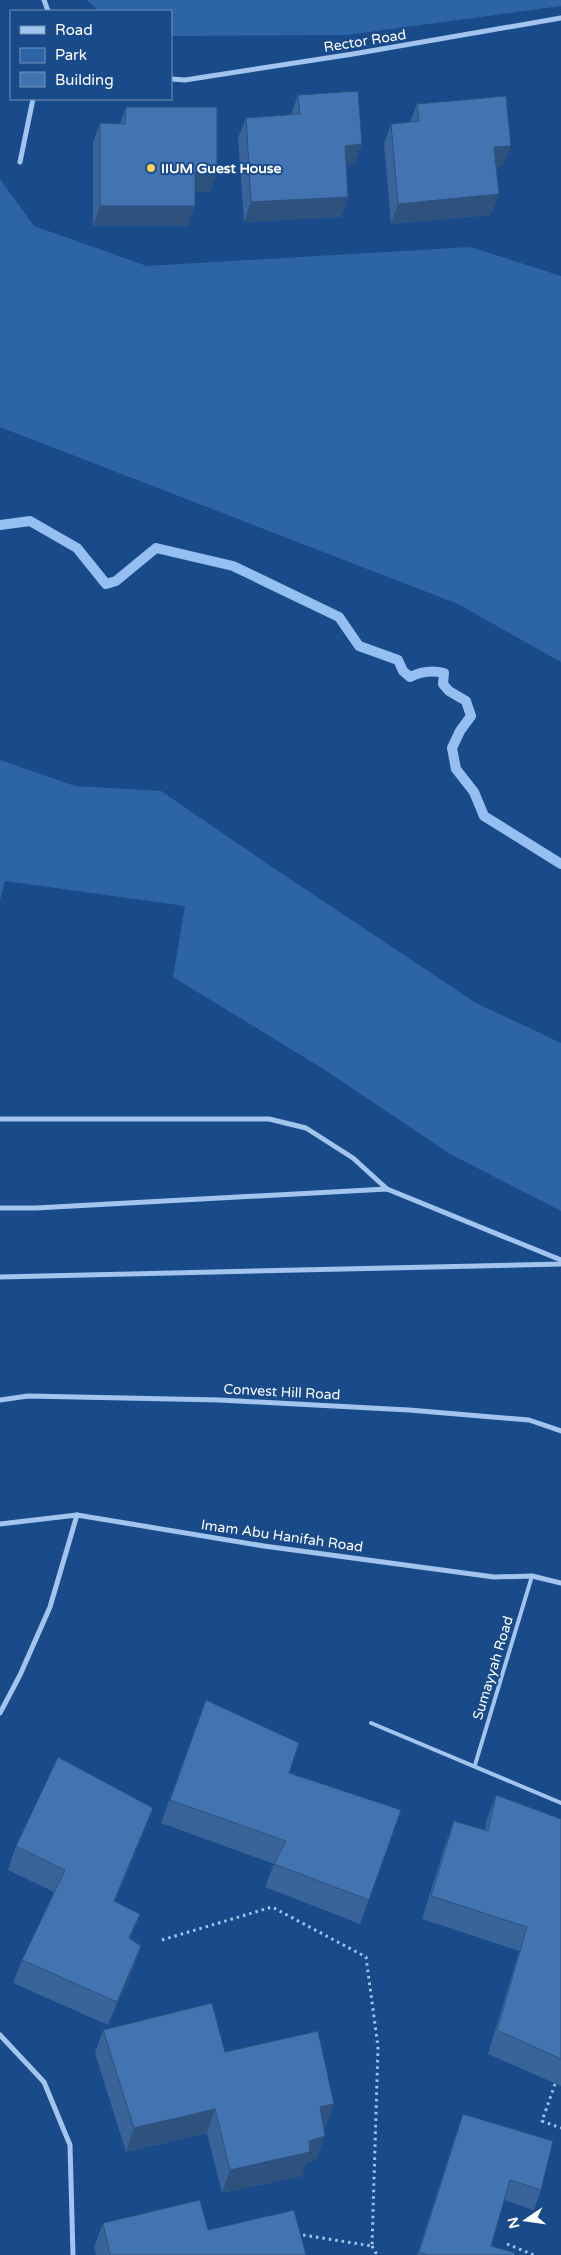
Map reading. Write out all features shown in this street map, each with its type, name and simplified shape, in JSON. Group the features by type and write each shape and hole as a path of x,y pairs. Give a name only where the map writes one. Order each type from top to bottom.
{"street":[{"name":"Rector Road","path":"172,79 185,80 353,54 561,18"},
{"path":"20,162 33,100"},
{"path":"0,1119 269,1119 306,1128 353,1158 387,1189 561,1262"},
{"path":"0,1208 36,1208 387,1189"},
{"path":"0,1277 561,1262"},
{"name":"Convest Hill Road","path":"0,1400 28,1396 211,1400 409,1410 529,1420 561,1431"},
{"path":"0,1713 50,1607 77,1515"},
{"name":"Imam Abu Hanifah Road","path":"0,1524 77,1515 283,1548 494,1576 532,1576 561,1583"},
{"path":"0,2035 44,2082 70,2145 73,2255"}],"lane":[{"name":"Sumayyah Road","path":"475,1765 532,1576"},
{"path":"371,1723 475,1765 561,1803"}],"path":[{"path":"162,1940 272,1907 366,1957 378,2047 372,2246 377,2255"},
{"path":"555,2084 542,2121 561,2128"},
{"path":"289,2232 372,2246"},
{"path":"507,2244 534,2255"}],"green space":[{"path":"87,0 561,0 561,6 347,35 172,36 172,10 98,10"},
{"path":"0,179 34,226 147,266 471,247 561,276 561,662 458,604 0,427"},
{"path":"0,760 75,786 161,791 476,1003 561,1043 561,1211 450,1154 325,1070 173,977 185,906 5,881 0,900"}],"building":[{"name":"IIUM Guest House","path":"358,91 362,144 345,146 348,197 251,202 246,118 300,114 298,95"},
{"path":"506,96 511,146 494,147 499,194 398,204 391,124 419,121 417,104"},
{"name":"IIUM Guest House","path":"126,107 217,107 217,172 195,172 195,206 100,206 100,123 125,124"},
{"path":"206,1700 299,1743 289,1773 401,1810 369,1900 274,1864 286,1841 170,1800"},
{"path":"58,1757 153,1808 114,1901 140,1914 129,1938 141,1946 117,2002 22,1960 65,1870 16,1846"},
{"path":"496,1795 561,1819 561,2059 497,2030 527,1927 431,1896 454,1821 488,1831"},
{"path":"212,2003 225,2052 318,2031 334,2104 320,2107 325,2136 309,2141 310,2152 230,2170 215,2109 134,2128 103,2030"},
{"path":"463,2114 553,2141 541,2190 510,2180 491,2246 515,2253 514,2255 427,2255 419,2252"},
{"path":"200,2200 208,2230 294,2210 306,2255 110,2255 103,2223"}],"waterway":[{"path":"0,525 30,521 77,548 106,584 116,581 156,548 233,566 339,617 359,646 398,660 403,671 410,677 427,672 444,673 443,684 449,691 466,701 471,716 460,731 452,748 456,769 474,792 484,816 561,864"}],"place":[{"name":"IIUM Guest House","path":"151,168"}]}
